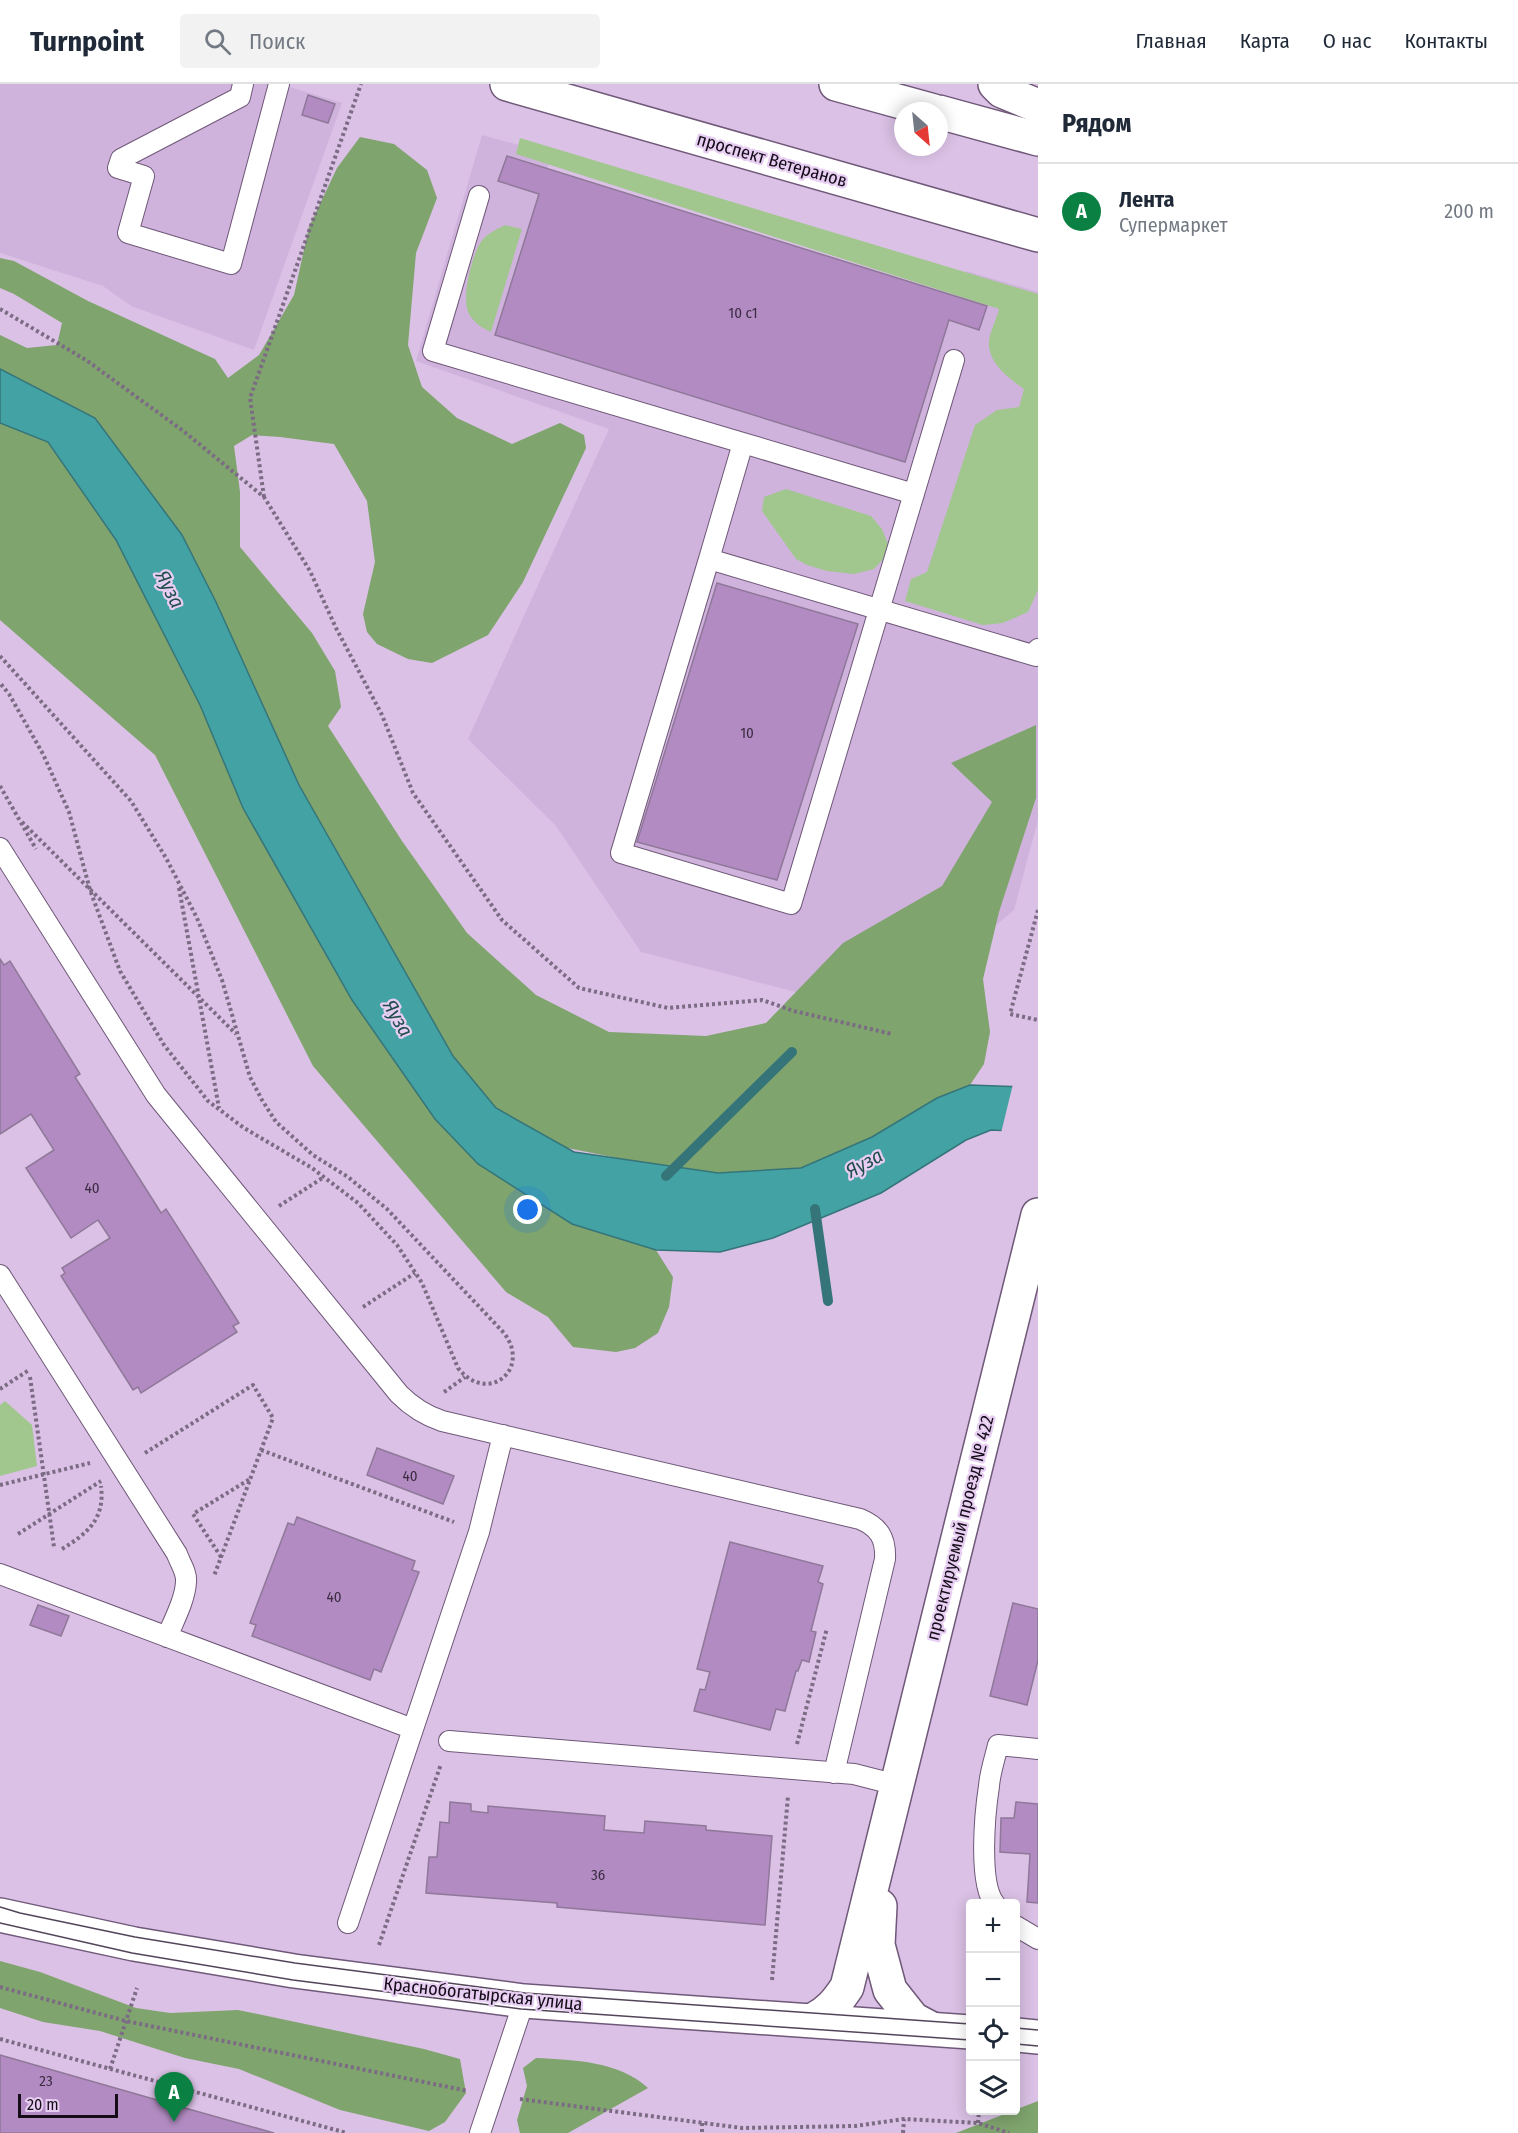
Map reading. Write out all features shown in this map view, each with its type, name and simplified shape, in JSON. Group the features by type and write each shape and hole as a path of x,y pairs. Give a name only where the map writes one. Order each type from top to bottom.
{"main road":[{"name":"проспект Ветеранов","path":"507,84 1038,235"},
{"path":"836,84 901,102"},
{"path":"995,84 1002,91 1038,106"},
{"path":"948,114 1038,139"},
{"name":"проектируемый проезд № 422","path":"813,2020 827,2013 847,1987 1038,1215"},
{"name":"проектируемый проезд № 422","path":"882,1842 878,1945 890,1990 913,2019 930,2028"},
{"name":"Краснобогатырская улица","path":"0,1915 134,1944 294,1971 524,2001 966,2032"},
{"path":"1020,2036 1038,2037"}],"lane":[{"path":"243,84 240,97 120,159 118,168 144,176 128,233 231,264 279,84"},
{"path":"479,196 433,351 914,494"},
{"path":"743,443 621,854 791,904 954,360"},
{"path":"709,559 1036,656 1038,649"},
{"path":"0,849 156,1095 411,1406 425,1415 442,1420 860,1518 872,1524 881,1534 886,1546 885,1559 834,1773"},
{"path":"0,1275 177,1554 186,1581 183,1596 167,1637"},
{"path":"348,1923 479,1532 503,1435"},
{"path":"0,1574 413,1729"},
{"path":"449,1741 854,1774 897,1785"},
{"path":"991,1899 984,1857 989,1784 998,1745 1038,1749"},
{"path":"1020,1928 1038,1939"},
{"path":"480,2133 524,2001"}],"path":[{"path":"264,497 250,398 361,84"},
{"path":"0,309 86,360 182,429 264,497 310,571 336,628 382,715 413,793 502,920 579,988 668,1008 762,1000 794,1011 892,1034"},
{"path":"0,656 131,801 178,881 196,918 222,980 250,1077 276,1122 313,1155 348,1178 387,1209 511,1342 514,1353 513,1364 507,1374 498,1381 486,1384 475,1383 465,1377 458,1368 422,1283 397,1245 358,1203 312,1168 244,1128 208,1101 158,1036 120,971 90,890 69,812 48,764 9,694 0,683"},
{"path":"0,786 41,858"},
{"path":"18,817 238,1036"},
{"path":"178,881 219,1109"},
{"path":"1038,910 1010,1014 1038,1020"},
{"path":"274,1210 324,1177"},
{"path":"340,1321 415,1273"},
{"path":"28,1362 54,1546"},
{"path":"0,1389 30,1370"},
{"path":"438,1396 465,1377"},
{"path":"18,1534 253,1385 273,1418 213,1578"},
{"path":"261,1450 479,1532"},
{"path":"0,1485 99,1461"},
{"path":"221,1557 193,1514 250,1479"},
{"path":"62,1549 79,1539 95,1522 103,1501 100,1482"},
{"path":"772,1980 790,1769 827,1628"},
{"path":"379,1945 449,1741"},
{"path":"110,2069 137,1988"},
{"path":"0,2039 347,2133"},
{"path":"978,2123 979,2115"},
{"path":"903,2133 904,2119"},
{"path":"702,2123 702,2133"},
{"path":"734,2133 742,2128"}],"shaded area":[{"path":"0,84 280,84 342,103 254,350 131,306 103,286 0,253"},
{"path":"482,135 548,153 548,169 956,296 966,271 1038,292 1038,820 1014,910 888,1016 641,952 556,826 468,739 609,429 416,361"},
{"path":"360,137 394,144 427,170 437,198 416,253 408,345 422,387 457,418 512,444 560,423 584,435 586,448 523,582 488,635 432,663 408,659 377,644 367,632 363,614 375,562 367,501 334,444 252,435 234,446 240,492 240,547 312,633 335,671 341,707 328,726 402,841 467,933 536,995 609,1032 706,1036 766,1023 843,943 942,886 992,802 951,763 1036,725 1036,798 999,912 983,979 990,1032 984,1064 970,1085 937,1098 872,1137 801,1168 718,1173 638,1162 567,1148 496,1108 453,1056 299,785 216,602 182,535 95,418 0,369 0,335 27,348 57,345 62,323 0,288 0,258 14,261 88,301 215,359 228,378 259,355 294,295 309,227 337,168"},
{"path":"520,138 1038,294 1038,590 1028,612 1003,623 983,625 905,601 911,579 927,572 975,425 997,410 1019,407 1024,389 1002,371 990,352 990,336 999,309 516,154"},
{"path":"505,225 522,229 491,332 478,325 469,314 467,290 470,269 481,241"},
{"path":"0,423 48,442 116,540 200,705 243,808 352,1000 435,1119 572,1224 656,1250 673,1277 669,1307 658,1333 635,1348 616,1352 573,1347 548,1317 506,1292 313,1066 155,755 0,620"},
{"path":"786,489 871,516 882,529 888,544 885,557 874,569 854,574 827,571 796,559 762,511 764,497"},
{"path":"5,1401 32,1425 37,1466 0,1476 0,1405"},
{"path":"0,1961 40,1972 136,2008 170,2013 238,2010 424,2049 460,2059 466,2093 445,2122 429,2131 340,2110 239,2069 185,2058 100,2031 43,2022 0,2008"},
{"path":"536,2058 580,2061 610,2067 624,2072 648,2088 568,2133 520,2133 517,2120 527,2086 523,2068"},
{"path":"1038,2101 1038,2133 956,2133 1002,2115 1020,2115 1020,2108"}],"water":[{"name":"Яуза","path":"0,369 95,418 182,535 216,602 299,785 453,1056 496,1108 574,1152 718,1173 801,1168 872,1137 937,1098 970,1085 1022,1087 1038,1132 991,1130 966,1140 881,1193 773,1238 720,1252 656,1250 572,1224 478,1164 435,1119 352,1000 243,808 200,705 116,540 48,442 0,423"}],"pier":[{"path":"1013,1084 1038,1087 1038,1135 1001,1133"}],"building":[{"path":"308,95 335,104 328,123 302,115"},
{"path":"507,156 987,306 979,330 949,320 905,462 495,335 539,194 498,181"},
{"path":"717,583 858,624 777,880 637,842"},
{"path":"0,959 4,965 10,961 80,1074 75,1077 161,1213 166,1209 239,1323 233,1326 237,1332 141,1393 138,1387 133,1390 61,1276 65,1273 62,1268 110,1238 98,1220 71,1238 26,1168 54,1150 31,1114 0,1134"},
{"path":"377,1448 454,1476 443,1504 367,1475"},
{"path":"297,1517 415,1561 412,1570 419,1572 381,1672 374,1669 370,1680 252,1636 256,1625 250,1623 288,1523 294,1525"},
{"path":"730,1542 823,1566 818,1582 823,1584 811,1631 816,1632 809,1662 802,1660 796,1671 785,1711 776,1709 770,1730 694,1711 700,1689 705,1690 710,1672 697,1669"},
{"path":"1013,1603 1038,1609 1038,1660 1027,1705 990,1696"},
{"path":"38,1605 69,1616 61,1636 30,1625"},
{"path":"450,1802 471,1804 471,1811 488,1813 488,1806 605,1816 604,1830 644,1833 645,1821 706,1826 706,1830 772,1836 765,1925 557,1907 557,1903 426,1893 429,1857 437,1857 440,1822 449,1823"},
{"path":"1016,1802 1038,1804 1038,1903 1027,1902 1030,1854 1000,1852 1001,1818 1014,1818"},
{"path":"0,2055 185,2108 274,2133 0,2133"}],"waterway":[{"path":"666,1176 792,1052"},
{"path":"815,1209 828,1301"}],"tram line":[{"path":"0,1907 135,1937 295,1963 525,1993 966,2024"},
{"path":"0,1923 132,1953 293,1980 521,2009 966,2040"},
{"path":"1020,2028 1038,2030"},
{"path":"1020,2044 1038,2046"}],"place":[{"name":"Лента","path":"174,2122"}]}
